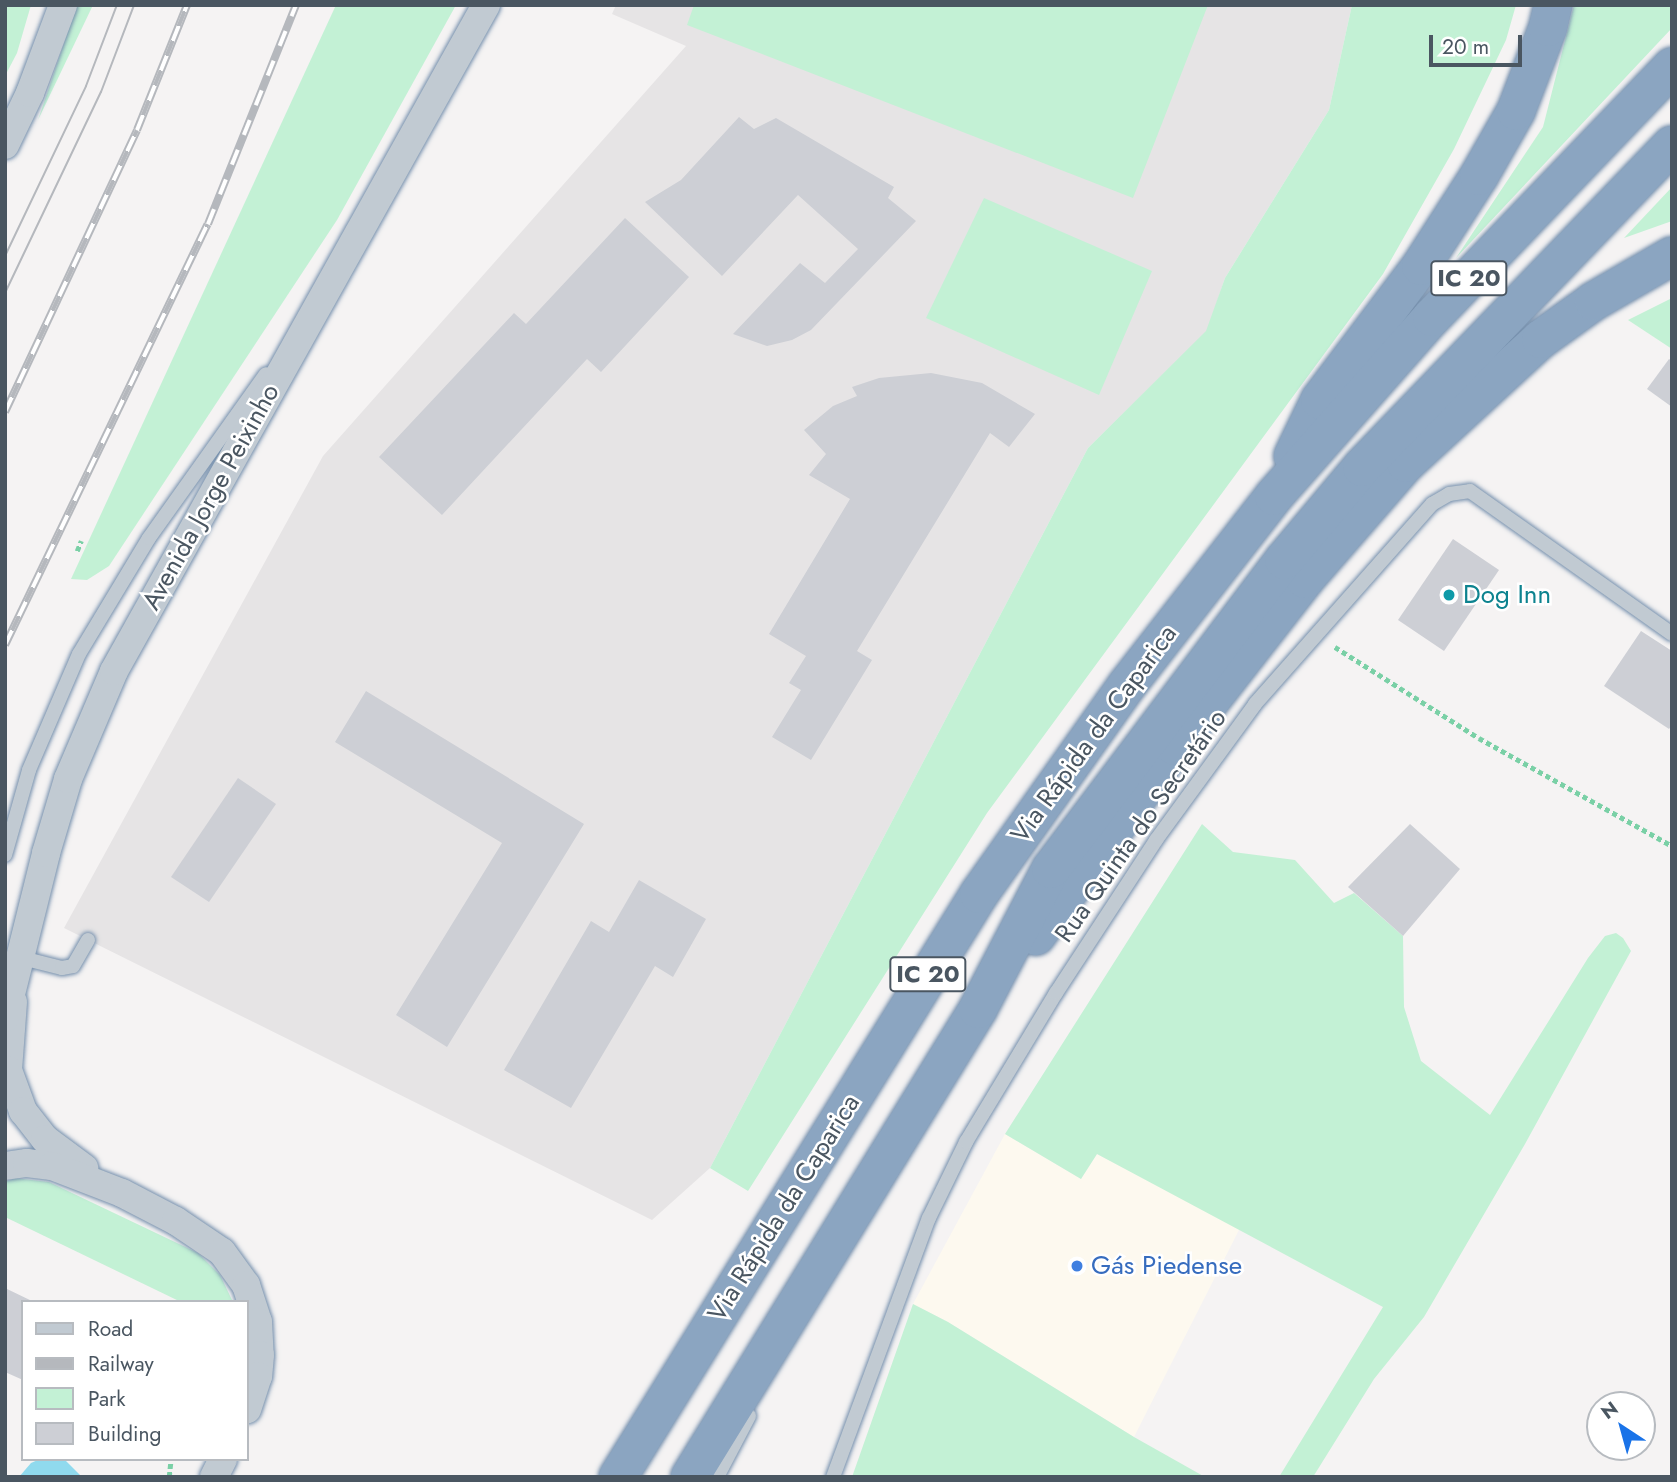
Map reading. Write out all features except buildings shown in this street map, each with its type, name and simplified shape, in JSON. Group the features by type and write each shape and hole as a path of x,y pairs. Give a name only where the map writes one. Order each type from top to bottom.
{"highway":[{"path":"1274,496 1320,400 1421,266 1510,122 1548,27 1553,5"},
{"name":"Via Rápida da Caparica","path":"618,1477 979,894 1127,685 1274,496 1432,317 1672,67"},
{"name":"Via Rápida da Caparica","path":"691,1477 866,1187 978,1009 1051,869 1284,561 1362,467 1672,145"},
{"path":"978,1009 1074,888 1175,746 1305,579 1406,463 1541,339 1594,301 1672,256"}],"street":[{"path":"5,145 30,93 63,5"},
{"name":"Avenida Jorge Peixinho","path":"122,1193 54,1147 33,1127 23,1111 8,1070 9,1005 46,853 68,779 114,671 486,5"},
{"path":"5,1166 27,1163 52,1166 122,1193 176,1220 222,1252 250,1293 253,1350 258,1376 248,1406"},
{"path":"214,1477 222,1461"}],"lane":[{"path":"5,855 29,770 51,712 97,622 149,538 330,284"},
{"name":"Rua Quinta do Secretário","path":"833,1477 929,1218 966,1142 1056,993 1156,840 1255,705 1313,635 1432,504 1464,490 1478,496 1672,634"},
{"path":"22,958 62,968 73,966 88,940"},
{"path":"718,1477 866,1187"}],"path":[{"path":"77,551 81,541"},
{"path":"1313,635 1376,670 1479,738 1672,846"}],"shaded area":[{"path":"616,5 1352,5 1329,110 1225,278 1207,331 1088,448 710,1168 652,1220 64,928 323,456 686,46 612,14"},
{"name":"Gás Piedense","path":"1005,1134 1081,1179 1097,1154 1240,1228 1134,1437 948,1322 913,1304"}],"green space":[{"path":"5,5 31,5 17,53 5,76"},
{"path":"77,5 93,5 38,120"},
{"path":"336,5 456,5 337,220 109,566 87,580 71,579"},
{"path":"694,5 1208,5 1133,198 687,25"},
{"path":"1352,5 1516,5 1506,40 1454,149 1383,274 987,813 748,1191 710,1168 1088,448 1206,331 1225,278 1329,110"},
{"path":"1574,5 1672,5 1672,28 1456,258 1543,127"},
{"path":"1672,187 1672,221 1624,238"},
{"path":"984,198 1152,271 1099,395 926,318"},
{"path":"1672,298 1672,349 1628,320"},
{"path":"1202,824 1233,852 1295,860 1334,903 1354,893 1403,936 1404,1007 1421,1061 1490,1115 1588,958 1605,936 1616,933 1623,938 1631,951 1525,1144 1424,1317 1374,1379 1313,1477 1279,1477 1383,1307 1097,1154 1081,1179 1005,1134"},
{"path":"15,1178 49,1182 198,1253 220,1275 232,1300 177,1300 5,1217 5,1182"},
{"path":"913,1304 948,1322 1134,1437 1205,1477 852,1477"}],"water":[{"path":"66,1461 82,1477 19,1477 31,1463"}],"tram line":[{"path":"5,256 86,86 117,5"},
{"path":"5,293 101,92 134,5"}],"railway":[{"path":"5,412 137,130 187,5"},
{"path":"5,645 208,224 296,5"}],"place":[{"name":"Dog Inn","path":"1449,595"},
{"name":"Gás Piedense","path":"1077,1266"}]}
